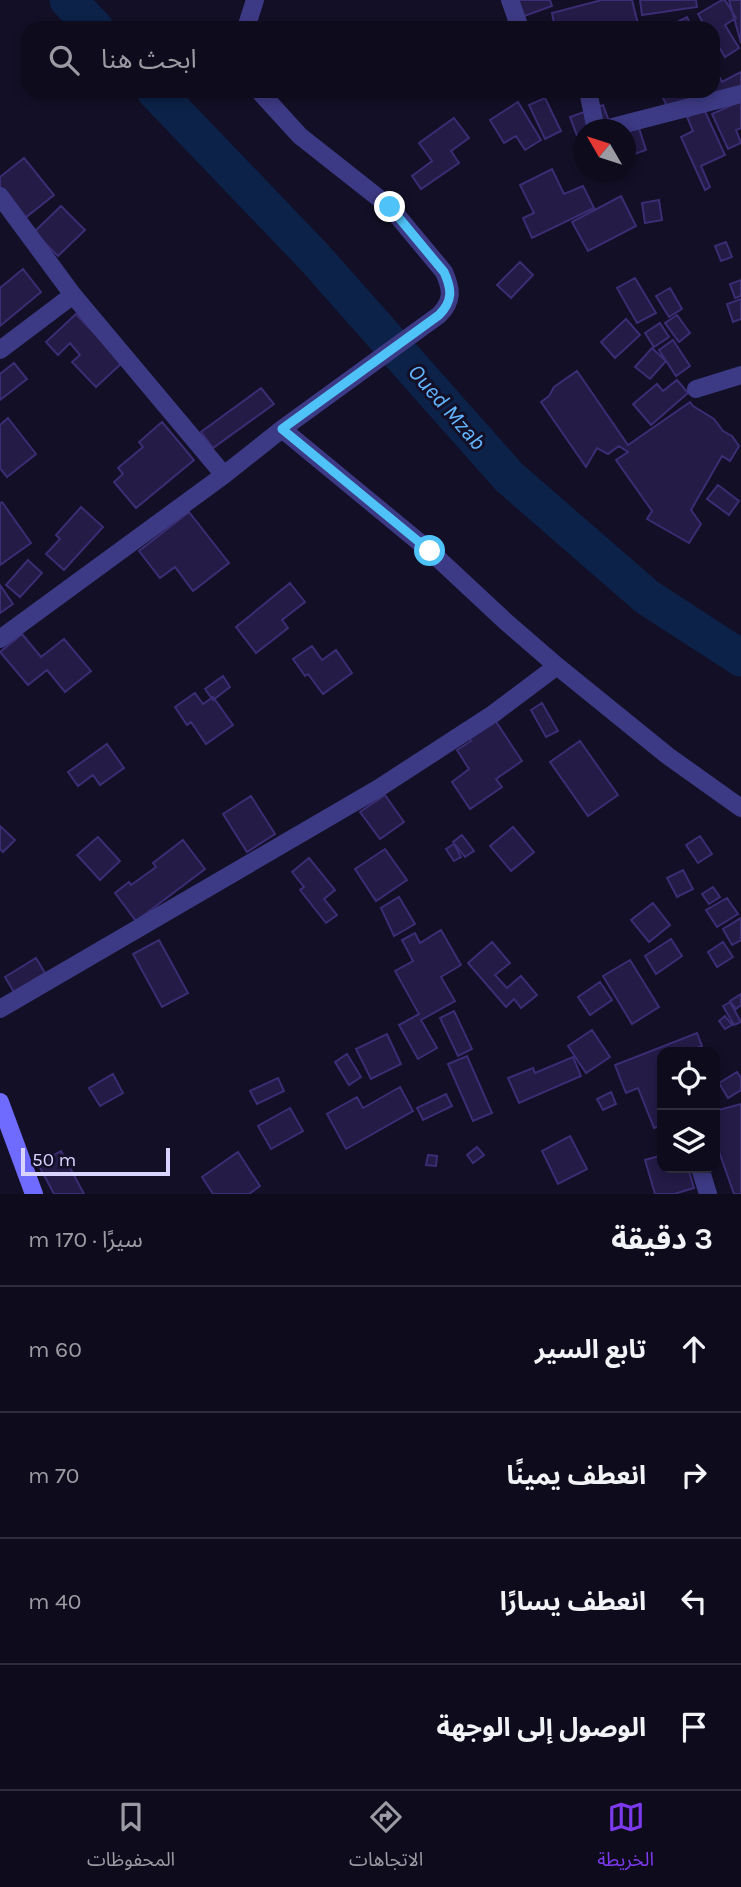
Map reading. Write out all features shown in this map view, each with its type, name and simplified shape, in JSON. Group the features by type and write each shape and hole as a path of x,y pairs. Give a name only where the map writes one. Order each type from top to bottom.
{"main road":[{"path":"0,1102 34,1194"}],"street":[{"path":"248,21 255,0"},
{"path":"510,0 518,21"},
{"path":"636,120 741,94"},
{"path":"0,639 439,315 447,306 449,282 444,272 390,207 300,136 265,98"},
{"path":"590,98 595,119"},
{"path":"0,196 73,295 224,475"},
{"path":"0,349 73,295"},
{"path":"696,389 741,375"},
{"path":"282,429 430,551 557,666 659,748 741,808"},
{"path":"0,1009 379,788 494,714 557,666"},
{"path":"702,1173 708,1194"}],"building":[{"path":"513,0 550,0 552,6 519,18"},
{"path":"602,0 632,0 637,21 554,21 552,13"},
{"path":"640,0 696,0 697,7 642,15"},
{"path":"725,0 736,18 725,25 739,48 725,57 720,49 720,21 702,21 698,14"},
{"path":"729,0 741,0 741,43"},
{"path":"741,72 741,95 673,118 663,98 720,98 720,78 722,82"},
{"path":"545,98 561,131 545,139 529,105"},
{"path":"741,101 741,128 736,130 741,143 728,149 712,114"},
{"path":"518,102 541,140 525,150 516,136 504,143 490,120"},
{"path":"603,105 608,119 573,119 573,125 570,117"},
{"path":"704,109 725,155 701,166 710,187 705,190 681,137 693,131 687,117"},
{"path":"454,118 469,138 451,151 459,163 421,189 412,176 432,161 419,143"},
{"path":"639,128 646,150 636,154 636,129"},
{"path":"24,158 54,195 20,222 0,196 0,177"},
{"path":"552,169 564,194 583,186 594,208 532,238 523,218 534,213 520,185"},
{"path":"621,196 636,226 588,251 572,222"},
{"path":"659,200 662,220 645,223 642,203"},
{"path":"61,206 85,230 58,256 34,232"},
{"path":"726,242 732,257 721,261 715,246"},
{"path":"520,262 533,275 511,298 497,285"},
{"path":"23,269 41,292 0,326 0,288"},
{"path":"635,278 656,313 637,323 617,288"},
{"path":"741,280 741,296 735,298 730,284"},
{"path":"670,288 682,309 669,317 656,296"},
{"path":"741,299 741,319 733,322 727,304"},
{"path":"76,314 122,363 96,387 72,362 80,355 70,343 58,355 46,342"},
{"path":"677,315 690,333 679,342 665,323"},
{"path":"626,319 640,335 615,358 601,342"},
{"path":"660,323 669,337 654,347 645,333"},
{"path":"673,340 690,366 676,376 659,350"},
{"path":"652,348 666,361 650,379 635,367"},
{"path":"14,363 27,379 0,400 0,374"},
{"path":"577,371 628,445 690,402 714,419 739,446 730,461 722,456 691,510 701,524 689,543 647,519 652,511 616,460 628,452 619,446 608,454 597,448 586,467 541,402 549,396 554,387"},
{"path":"677,380 688,393 651,425 633,404 657,384 663,391"},
{"path":"261,388 274,404 213,448 201,432"},
{"path":"8,418 36,454 7,477 0,468 0,425"},
{"path":"162,422 194,460 136,508 114,482 123,474 118,468 143,447 139,442"},
{"path":"718,485 739,501 729,515 707,499"},
{"path":"2,502 31,543 0,565 0,503"},
{"path":"81,507 103,527 64,570 46,554 60,539 56,535"},
{"path":"189,512 229,563 193,591 175,567 160,578 139,551"},
{"path":"28,560 42,573 20,597 6,585"},
{"path":"290,583 305,602 282,620 288,628 256,653 236,627"},
{"path":"0,585 13,604 0,613"},
{"path":"22,634 41,657 64,639 91,671 65,692 47,670 28,685 0,652"},
{"path":"312,646 322,660 336,650 352,673 323,694 293,659"},
{"path":"223,676 230,687 213,700 205,689"},
{"path":"195,693 203,704 213,697 233,725 206,744 191,722 187,725 175,707"},
{"path":"542,703 558,731 546,737 531,710"},
{"path":"495,720 522,761 496,779 502,787 470,809 452,782 469,769 457,750"},
{"path":"580,741 618,795 588,816 550,762"},
{"path":"107,744 124,768 100,785 93,775 78,786 68,772"},
{"path":"385,795 404,822 380,839 360,812"},
{"path":"251,796 275,834 247,852 223,814"},
{"path":"0,826 15,840 3,852 0,849"},
{"path":"513,827 534,852 511,871 490,846"},
{"path":"462,835 474,851 465,857 453,842"},
{"path":"700,836 712,854 698,863 686,845"},
{"path":"98,837 120,861 100,880 77,855"},
{"path":"183,840 205,869 136,921 115,893 156,867 153,863"},
{"path":"454,844 461,857 454,861 446,849"},
{"path":"385,849 407,880 376,901 355,869"},
{"path":"309,858 335,890 324,899 337,915 326,923 300,890 304,887 292,872"},
{"path":"683,870 693,889 677,897 667,878"},
{"path":"713,887 720,897 709,904 702,894"},
{"path":"399,897 415,924 394,936 381,908"},
{"path":"727,898 738,914 717,927 706,910"},
{"path":"653,903 670,925 649,942 631,920"},
{"path":"741,918 741,940 732,945 723,929"},
{"path":"441,930 461,965 441,977 455,1001 421,1020 437,1048 418,1059 399,1025 419,1014 395,971 413,961 402,940 415,933 420,943"},
{"path":"671,939 682,956 656,974 645,956"},
{"path":"159,940 188,993 162,1007 133,954"},
{"path":"492,942 510,963 495,975 507,988 521,976 537,995 521,1008 514,999 506,1007 468,963"},
{"path":"723,942 733,957 717,967 708,952"},
{"path":"36,958 45,973 14,992 5,977"},
{"path":"630,960 659,1007 632,1024 603,976"},
{"path":"600,982 612,1000 590,1015 578,997"},
{"path":"741,994 741,1005 736,1009 730,1001"},
{"path":"730,1002 741,1022 734,1025 723,1006"},
{"path":"454,1011 472,1049 458,1056 440,1018"},
{"path":"725,1016 732,1025 725,1029 719,1021"},
{"path":"592,1030 610,1057 586,1073 568,1046"},
{"path":"697,1033 702,1046 700,1047 661,1047"},
{"path":"387,1034 401,1064 371,1079 356,1049"},
{"path":"657,1049 657,1127 654,1128 638,1088 626,1093 615,1065"},
{"path":"347,1054 361,1077 349,1085 335,1062"},
{"path":"467,1056 492,1113 473,1121 448,1064"},
{"path":"573,1057 581,1076 519,1103 508,1078 533,1068 535,1073"},
{"path":"737,1072 741,1078 741,1090 728,1098 720,1082"},
{"path":"113,1074 123,1093 100,1106 89,1088"},
{"path":"278,1078 284,1091 257,1104 250,1091"},
{"path":"400,1087 413,1111 346,1149 327,1114 357,1097 363,1108"},
{"path":"611,1092 616,1104 603,1110 597,1099"},
{"path":"446,1094 452,1106 423,1120 417,1108"},
{"path":"741,1104 741,1194 734,1194 720,1154 720,1110"},
{"path":"290,1108 303,1131 271,1149 258,1126"},
{"path":"570,1136 587,1169 558,1184 542,1151"},
{"path":"477,1147 484,1155 473,1163 467,1155"},
{"path":"61,1151 84,1194 54,1194 38,1164"},
{"path":"238,1152 260,1186 249,1194 213,1194 202,1177"},
{"path":"428,1155 437,1156 436,1166 426,1165"},
{"path":"657,1156 657,1173 690,1173 694,1188 674,1194 655,1194 645,1160"}],"waterway":[{"name":"Oued Mzab","path":"68,0 88,21"},
{"name":"Oued Mzab","path":"162,98 314,257 509,477 647,597 741,658"}],"route":[{"path":"390,207 444,272 449,282 447,306 439,315 282,429 430,551"}]}
